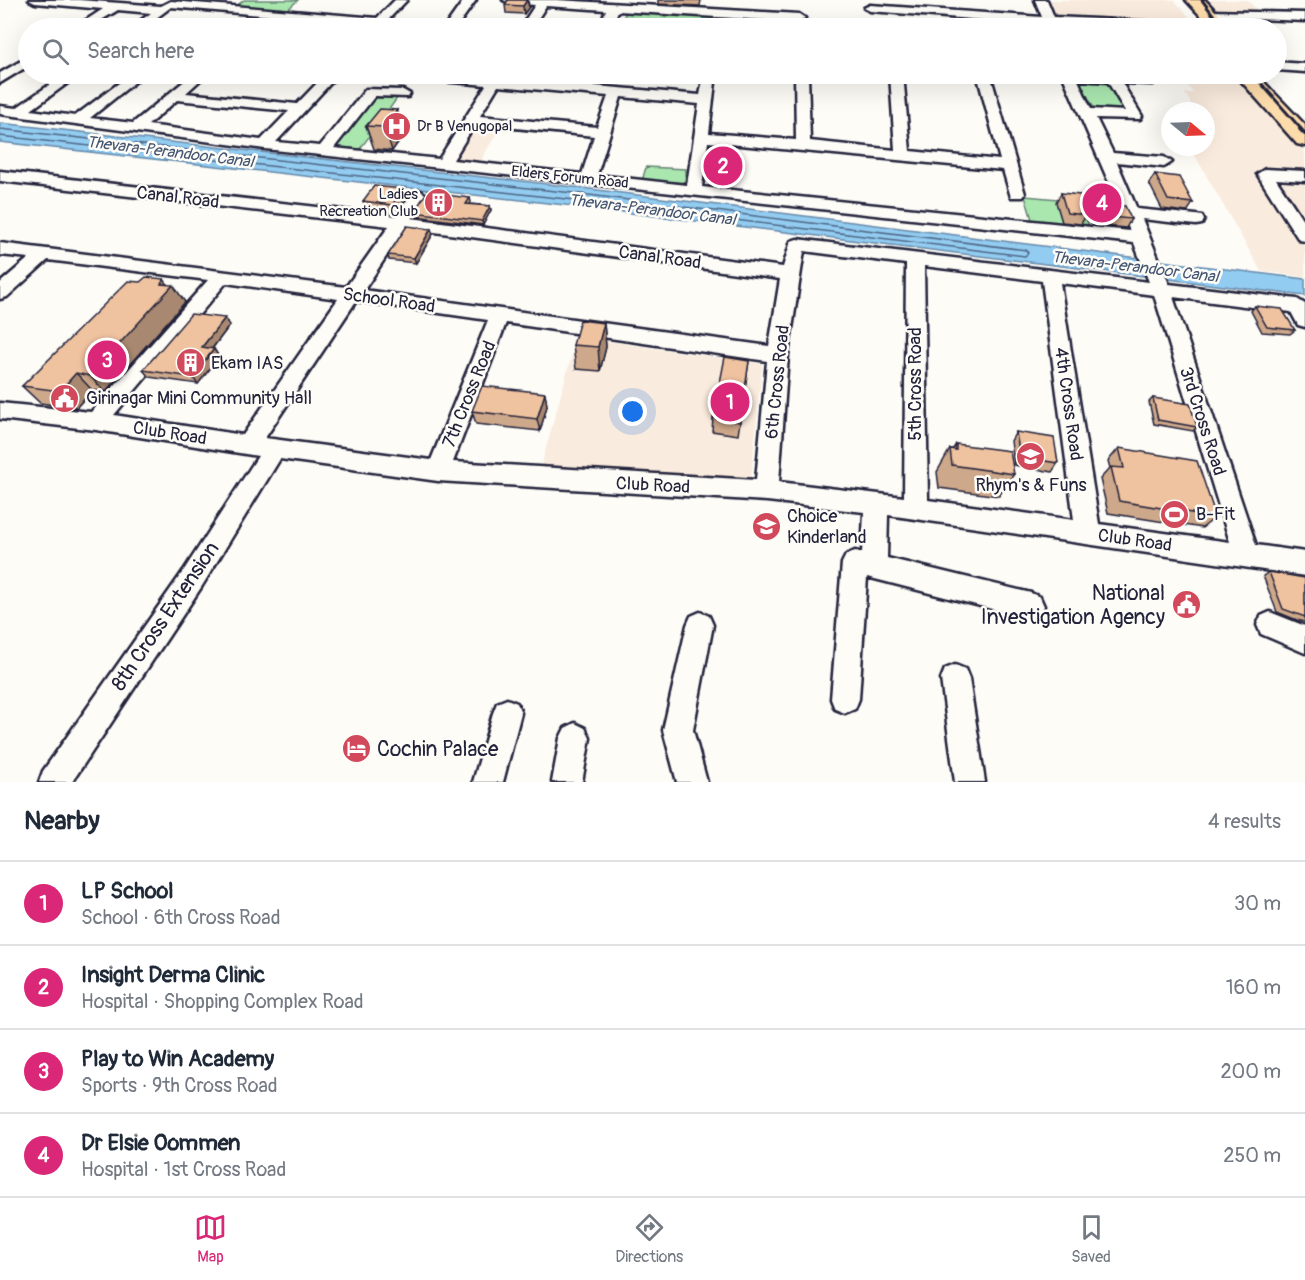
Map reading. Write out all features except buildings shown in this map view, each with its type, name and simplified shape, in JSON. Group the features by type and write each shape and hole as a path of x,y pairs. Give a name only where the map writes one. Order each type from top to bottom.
{"main road":[{"path":"1180,0 1200,18"},
{"path":"1195,0 1203,18"},
{"path":"1254,84 1305,139"},
{"path":"1275,84 1305,118"}],"street":[{"path":"35,0 93,2 116,6 170,5 317,18"},
{"path":"383,18 401,0"},
{"path":"457,18 470,0"},
{"path":"509,0 720,15 777,13 799,18"},
{"path":"1041,0 1047,18"},
{"path":"532,18 543,1"},
{"path":"720,18 722,1"},
{"path":"153,18 170,5"},
{"path":"96,18 116,6"},
{"path":"610,18 614,8"},
{"path":"870,8 975,18"},
{"path":"260,18 267,12"},
{"path":"1287,18 1305,17"},
{"path":"0,79 18,67"},
{"path":"1287,67 1305,68"},
{"path":"19,112 59,84"},
{"path":"78,120 125,84"},
{"path":"136,128 188,84"},
{"path":"265,145 322,84"},
{"path":"390,112 411,84"},
{"path":"444,163 493,84"},
{"path":"553,84 705,100"},
{"path":"694,190 708,84"},
{"path":"802,84 803,145"},
{"path":"898,84 903,156"},
{"path":"987,84 1017,194"},
{"name":"3rd Cross Road","path":"1074,84 1161,288 1246,554"},
{"path":"1086,113 1135,116 1116,84"},
{"path":"324,151 371,92 403,94"},
{"path":"588,178 616,92"},
{"path":"174,96 299,108"},
{"name":"Elders Forum Road","path":"0,111 265,145 1141,238"},
{"path":"471,119 603,132"},
{"path":"701,137 1010,166"},
{"path":"359,155 372,138"},
{"path":"1107,157 1164,162"},
{"path":"1305,176 1265,174 1305,236"},
{"name":"Canal Road","path":"2,179 399,222 790,274"},
{"path":"248,445 419,195"},
{"path":"1131,213 1196,220"},
{"path":"790,274 797,245 1161,288 1301,313"},
{"name":"School Road","path":"0,249 222,276 778,355"},
{"path":"0,293 43,255"},
{"name":"5th Cross Road","path":"915,258 916,509"},
{"path":"137,284 154,267"},
{"name":"6th Cross Road","path":"767,491 778,355 790,274"},
{"name":"4th Cross Road","path":"1050,275 1088,533"},
{"path":"96,421 222,276"},
{"name":"7th Cross Road","path":"438,471 499,316"},
{"path":"3,414 27,394"},
{"name":"Club Road","path":"3,414 96,421 274,449 438,471 767,491 876,503 1305,564"},
{"name":"8th Cross Extension","path":"54,782 193,578 274,449"},
{"path":"874,567 876,503"},
{"path":"845,699 855,563 1031,606"},
{"path":"692,782 678,730 700,625"},
{"path":"1270,625 1305,640"},
{"path":"955,679 970,782"},
{"path":"488,782 507,713"},
{"path":"567,782 575,738"}],"shaded area":[{"path":"1045,0 1174,0 1190,18 1055,18"},
{"path":"1203,0 1247,0 1265,18 1221,18"},
{"path":"1186,84 1247,84 1305,151 1305,277 1261,271 1195,156 1215,156 1215,102 1190,102 1185,93 1193,93"},
{"path":"482,123 501,125 480,162 460,161 456,155 473,127"},
{"path":"577,337 762,364 751,480 540,470"}],"green space":[{"path":"244,0 298,0 286,11 235,7"},
{"path":"626,12 712,18 623,18"},
{"path":"1081,84 1114,84 1131,114 1096,112"},
{"path":"377,96 398,97 360,149 332,147 369,100"},
{"path":"646,167 686,169 685,181 679,184 642,181"},
{"path":"1025,196 1080,201 1090,229 1033,223"}],"water":[{"name":"Thevara-Perandoor Canal","path":"0,123 574,187 1305,279 1305,296 565,205 0,142"}],"railway":[{"path":"1202,0 1216,18"},
{"path":"1262,84 1302,130"},
{"path":"1300,129 1305,134"}],"place":[{"name":"Dr B Venugopal","path":"396,126"},
{"name":"Insight Derma Clinic","path":"723,166"},
{"name":"Ladies Recreation Club","path":"439,203"},
{"name":"Dr Elsie Oommen","path":"1102,203"},
{"name":"Play to Win Academy","path":"107,360"},
{"name":"Ekam IAS","path":"190,363"},
{"name":"Girinagar Mini Community Hall","path":"65,398"},
{"name":"LP School","path":"730,402"},
{"name":"Rhym's & Funs","path":"1031,456"},
{"name":"B-Fit","path":"1175,514"},
{"name":"Choice Kinderland","path":"766,526"},
{"name":"National Investigation Agency","path":"1186,605"},
{"name":"Cochin Palace","path":"356,749"}]}
